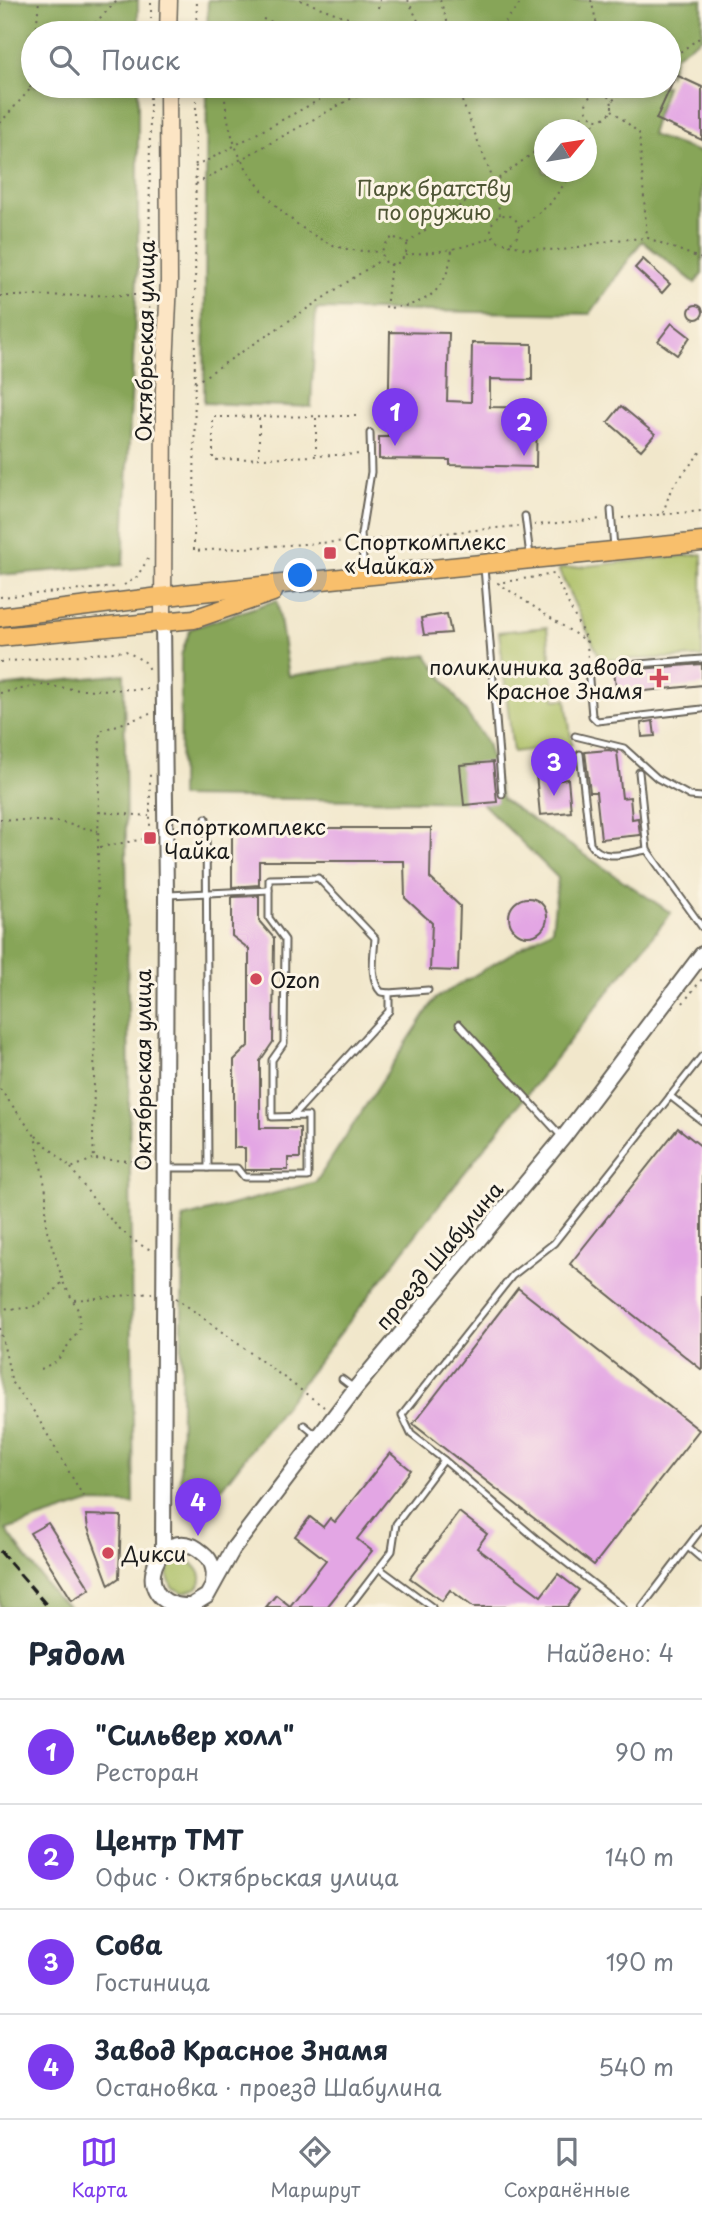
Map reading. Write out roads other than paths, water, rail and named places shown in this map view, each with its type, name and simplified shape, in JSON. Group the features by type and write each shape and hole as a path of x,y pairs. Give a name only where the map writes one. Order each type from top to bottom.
{"main road":[{"path":"168,21 169,0"},
{"name":"Октябрьская улица","path":"163,621 164,389 170,281 168,98"},
{"path":"0,617 165,596 702,542"},
{"path":"0,636 194,619 299,583"}],"street":[{"name":"Октябрьская улица","path":"163,621 166,895 163,1552"},
{"name":"проезд Шабулина","path":"163,1552 152,1570 152,1580 164,1604 189,1606 199,1602 212,1587 233,1549 355,1389 563,1138 702,954"},
{"path":"163,1520 181,1545 200,1550 208,1557 213,1566 212,1587"},
{"path":"163,1552 181,1545"},
{"path":"208,1557 228,1556 233,1549"}],"lane":[{"path":"365,576 361,541 371,472 370,433"},
{"path":"611,510 615,551"},
{"path":"525,516 531,559"},
{"path":"484,565 502,794"},
{"path":"702,659 588,668 592,716 597,721 702,709"},
{"path":"575,736 624,748 657,778 690,796 702,797"},
{"path":"580,754 590,843 595,852 606,856 647,850"},
{"path":"639,772 647,850 702,927"},
{"path":"206,818 208,1168"},
{"path":"165,1166 237,1168 244,1177 308,1177 308,1116 272,1117 272,1060 284,1043 285,940 269,918 270,879 318,878 375,938 374,979 381,992 428,990"},
{"path":"166,895 269,890"},
{"path":"292,1116 389,1011 389,993"},
{"path":"459,1024 563,1138"},
{"path":"623,1607 540,1542 411,1434 402,1415 512,1276 554,1243 702,1056"},
{"path":"670,1096 702,1121"},
{"path":"438,1251 454,1267"},
{"path":"342,1378 355,1389"},
{"path":"304,1425 319,1437"},
{"path":"349,1607 395,1544 396,1524 444,1460"},
{"path":"642,1607 702,1528"},
{"path":"688,1547 702,1559"},
{"path":"379,1567 432,1607"}],"railway":[{"path":"0,1551 48,1607"}],"place":[{"name":"\"Сильвер холл\"","path":"395,446"},
{"name":"Центр ТМТ","path":"524,456"},
{"name":"Спорткомплекс «Чайка»","path":"330,553"},
{"name":"поликлиника завода Красное Знамя","path":"659,678"},
{"name":"Сова","path":"554,796"},
{"name":"Спорткомплекс Чайка","path":"150,838"},
{"name":"Ozon","path":"256,979"},
{"name":"Завод Красное Знамя","path":"198,1536"},
{"name":"Дикси","path":"108,1553"}],"park label":[{"name":"Парк братству по оружию","path":"434,199"}]}
